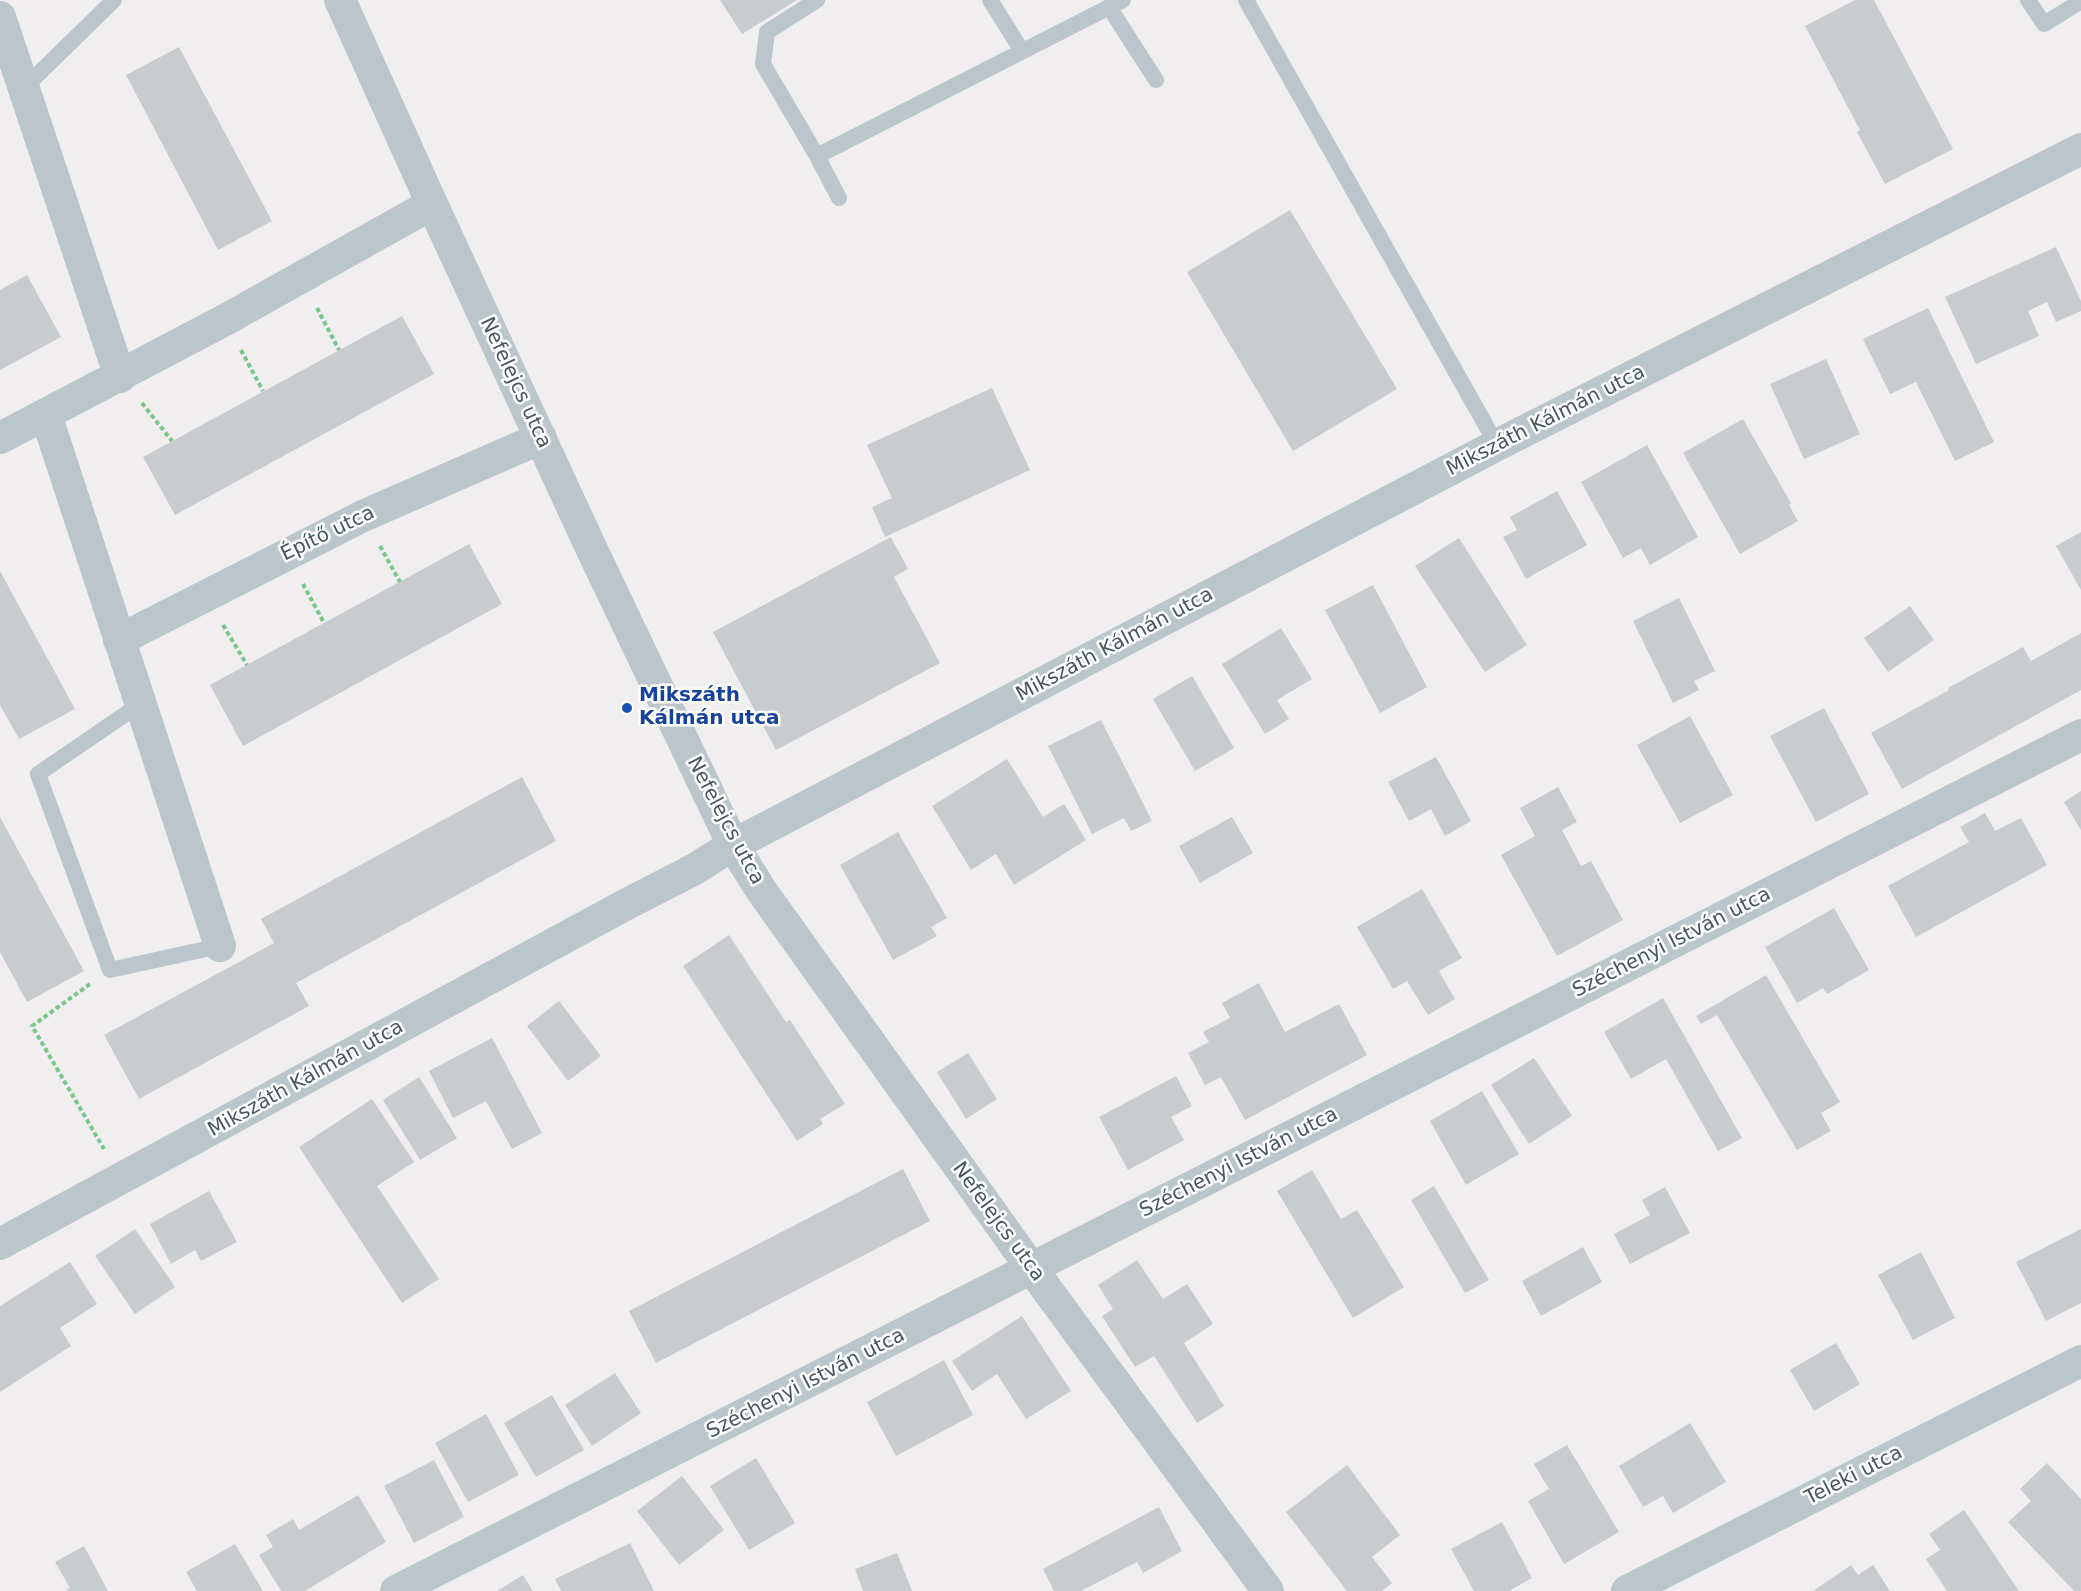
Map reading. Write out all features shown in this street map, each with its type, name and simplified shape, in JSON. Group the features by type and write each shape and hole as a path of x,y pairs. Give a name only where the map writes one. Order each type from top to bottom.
{"street":[{"name":"Nefelejcs utca","path":"340,0 593,552 733,845 761,890 1032,1269 1268,1591"},
{"path":"0,16 120,377"},
{"name":"Mikszáth Kálmán utca","path":"0,1244 693,870 733,845 1497,445 2081,149"},
{"path":"0,438 120,377 432,204"},
{"path":"46,415 220,946"},
{"name":"Építő utca","path":"119,640 363,516 542,438"},
{"name":"Széchenyi István utca","path":"396,1591 2081,735"},
{"name":"Teleki utca","path":"1627,1591 2081,1360"}],"lane":[{"path":"24,88 114,0"},
{"path":"817,0 766,32 763,64 839,198"},
{"path":"990,0 1022,51"},
{"path":"1246,0 1497,445"},
{"path":"2028,0 2044,24 2081,1"},
{"path":"817,156 1116,3 1156,80"},
{"path":"140,704 38,774 110,970 220,946"}],"path":[{"path":"301,278 339,350"},
{"path":"225,320 263,391"},
{"path":"120,377 172,441"},
{"path":"363,516 400,582"},
{"path":"286,554 324,623"},
{"path":"206,595 247,665"},
{"path":"110,970 32,1026 122,1179"}],"building":[{"path":"720,0 797,0 742,34"},
{"path":"1855,0 1874,0 1953,149 1885,184 1857,132 1860,130 1805,26"},
{"path":"179,47 272,221 218,250 126,75"},
{"path":"1290,210 1397,389 1293,451 1187,272"},
{"path":"2056,247 2081,301 2081,311 2056,322 2047,302 2028,311 2039,336 1976,364 1945,297"},
{"path":"27,275 61,337 0,370 0,290"},
{"path":"1928,308 1994,442 1955,461 1916,382 1890,394 1863,339"},
{"path":"402,316 434,374 175,515 143,457"},
{"path":"1826,359 1860,434 1804,459 1770,384"},
{"path":"992,388 1030,470 885,537 872,507 892,498 867,445"},
{"path":"1743,419 1791,503 1789,505 1798,521 1740,554 1683,453"},
{"path":"1647,445 1698,537 1650,565 1641,548 1623,558 1581,482"},
{"path":"1557,491 1587,545 1526,579 1503,537 1517,530 1510,517"},
{"path":"2081,532 2081,590 2056,546"},
{"path":"891,537 908,569 894,577 940,663 776,750 713,632"},
{"path":"1459,538 1527,645 1485,672 1415,566"},
{"path":"469,544 502,604 243,746 210,685"},
{"path":"0,571 75,709 19,739 0,705"},
{"path":"1373,585 1427,687 1380,713 1325,610"},
{"path":"1679,598 1715,671 1694,681 1699,690 1673,703 1633,621"},
{"path":"1910,606 1934,640 1888,672 1864,638"},
{"path":"1281,628 1312,679 1277,700 1289,719 1265,734 1222,664"},
{"path":"2081,633 2081,690 1902,789 1871,733 2023,647 2031,661"},
{"path":"1192,676 1234,748 1195,771 1153,699"},
{"path":"1824,708 1869,794 1816,822 1770,736"},
{"path":"1690,716 1733,795 1680,823 1637,745"},
{"path":"1101,720 1152,821 1131,831 1124,818 1092,834 1048,746"},
{"path":"1436,757 1471,821 1445,836 1431,809 1409,821 1388,782"},
{"path":"1007,759 1043,817 1064,804 1086,840 1014,885 996,854 971,870 932,806"},
{"path":"522,777 556,841 296,983 309,1006 139,1099 104,1035 274,943 261,919"},
{"path":"1558,787 1577,822 1562,830 1581,866 1591,861 1623,920 1557,956 1501,855 1535,836 1520,808"},
{"path":"2081,791 2081,830 2064,802"},
{"path":"1985,813 1995,831 2021,818 2047,865 1916,937 1888,886 1969,842 1960,827"},
{"path":"0,817 84,971 27,1002 0,952"},
{"path":"1232,817 1253,853 1200,883 1179,846"},
{"path":"898,832 947,918 931,927 937,936 893,960 840,865"},
{"path":"1422,889 1462,958 1439,971 1455,999 1428,1015 1407,981 1393,989 1357,927"},
{"path":"1834,908 1869,970 1827,994 1823,988 1797,1003 1765,947"},
{"path":"729,935 786,1022 790,1020 845,1104 820,1119 823,1124 797,1141 683,966"},
{"path":"1766,975 1840,1102 1821,1113 1831,1131 1797,1150 1717,1015 1701,1024 1696,1016"},
{"path":"1259,983 1285,1032 1339,1004 1367,1055 1245,1120 1221,1077 1205,1085 1188,1053 1209,1042 1203,1032 1230,1018 1222,1003"},
{"path":"1663,998 1742,1138 1718,1151 1666,1059 1631,1079 1604,1032"},
{"path":"559,1001 601,1056 568,1081 527,1026"},
{"path":"492,1038 542,1133 512,1149 486,1101 453,1118 429,1071"},
{"path":"968,1053 997,1099 966,1119 937,1072"},
{"path":"1534,1058 1572,1116 1529,1144 1491,1085"},
{"path":"1176,1076 1192,1106 1171,1117 1184,1140 1128,1170 1099,1117"},
{"path":"419,1077 457,1138 420,1160 383,1100"},
{"path":"1482,1091 1519,1154 1466,1185 1430,1121"},
{"path":"372,1099 414,1162 377,1186 439,1279 402,1303 299,1147"},
{"path":"903,1169 930,1221 656,1363 629,1311"},
{"path":"1312,1170 1341,1219 1357,1210 1404,1287 1353,1318 1277,1191"},
{"path":"1434,1186 1489,1280 1465,1293 1411,1200"},
{"path":"1665,1187 1690,1233 1630,1264 1614,1234 1650,1215 1642,1200"},
{"path":"209,1191 237,1242 201,1261 195,1250 171,1264 150,1224"},
{"path":"135,1229 175,1287 135,1314 95,1256"},
{"path":"2081,1229 2081,1303 2046,1321 2016,1262"},
{"path":"1583,1247 1602,1282 1541,1316 1522,1281"},
{"path":"1921,1252 1955,1318 1913,1340 1878,1275"},
{"path":"1137,1260 1163,1299 1187,1284 1213,1324 1184,1343 1224,1406 1197,1423 1154,1356 1135,1367 1102,1316 1113,1309 1098,1285"},
{"path":"70,1262 97,1304 60,1328 71,1346 0,1392 0,1306"},
{"path":"1022,1316 1071,1391 1026,1419 997,1374 972,1391 952,1361"},
{"path":"1836,1343 1860,1384 1814,1411 1790,1370"},
{"path":"944,1360 973,1415 896,1456 867,1402"},
{"path":"615,1373 641,1413 592,1446 565,1405"},
{"path":"552,1395 584,1450 536,1477 504,1423"},
{"path":"486,1414 519,1475 468,1502 435,1443"},
{"path":"1690,1423 1726,1482 1673,1513 1663,1496 1643,1507 1619,1466"},
{"path":"1567,1445 1619,1532 1564,1564 1528,1501 1549,1489 1534,1464"},
{"path":"756,1458 795,1523 749,1550 710,1486"},
{"path":"434,1460 464,1517 414,1543 384,1486"},
{"path":"2047,1463 2081,1499 2081,1591 2074,1591 2008,1522 2031,1501 2020,1489"},
{"path":"1347,1465 1400,1535 1372,1557 1392,1583 1382,1591 1347,1591 1286,1512"},
{"path":"682,1476 724,1530 679,1565 637,1511"},
{"path":"358,1495 386,1542 305,1591 281,1591 259,1555 273,1547 266,1535 293,1519 299,1530"},
{"path":"1159,1507 1182,1551 1143,1573 1137,1562 1081,1591 1054,1591 1043,1569"},
{"path":"1964,1510 2019,1591 1947,1591 1926,1559 1940,1550 1929,1534"},
{"path":"1502,1522 1532,1578 1509,1591 1474,1591 1451,1549"},
{"path":"630,1543 654,1591 561,1591 555,1579"},
{"path":"235,1544 263,1591 197,1591 186,1572"},
{"path":"84,1546 108,1591 68,1591 67,1589 70,1588 55,1562"},
{"path":"897,1553 912,1591 863,1591 855,1569"},
{"path":"1851,1565 1858,1575 1873,1565 1890,1591 1813,1591"},
{"path":"523,1575 533,1591 497,1591"}],"place":[{"name":"Mikszáth Kálmán utca","path":"627,708"}]}
